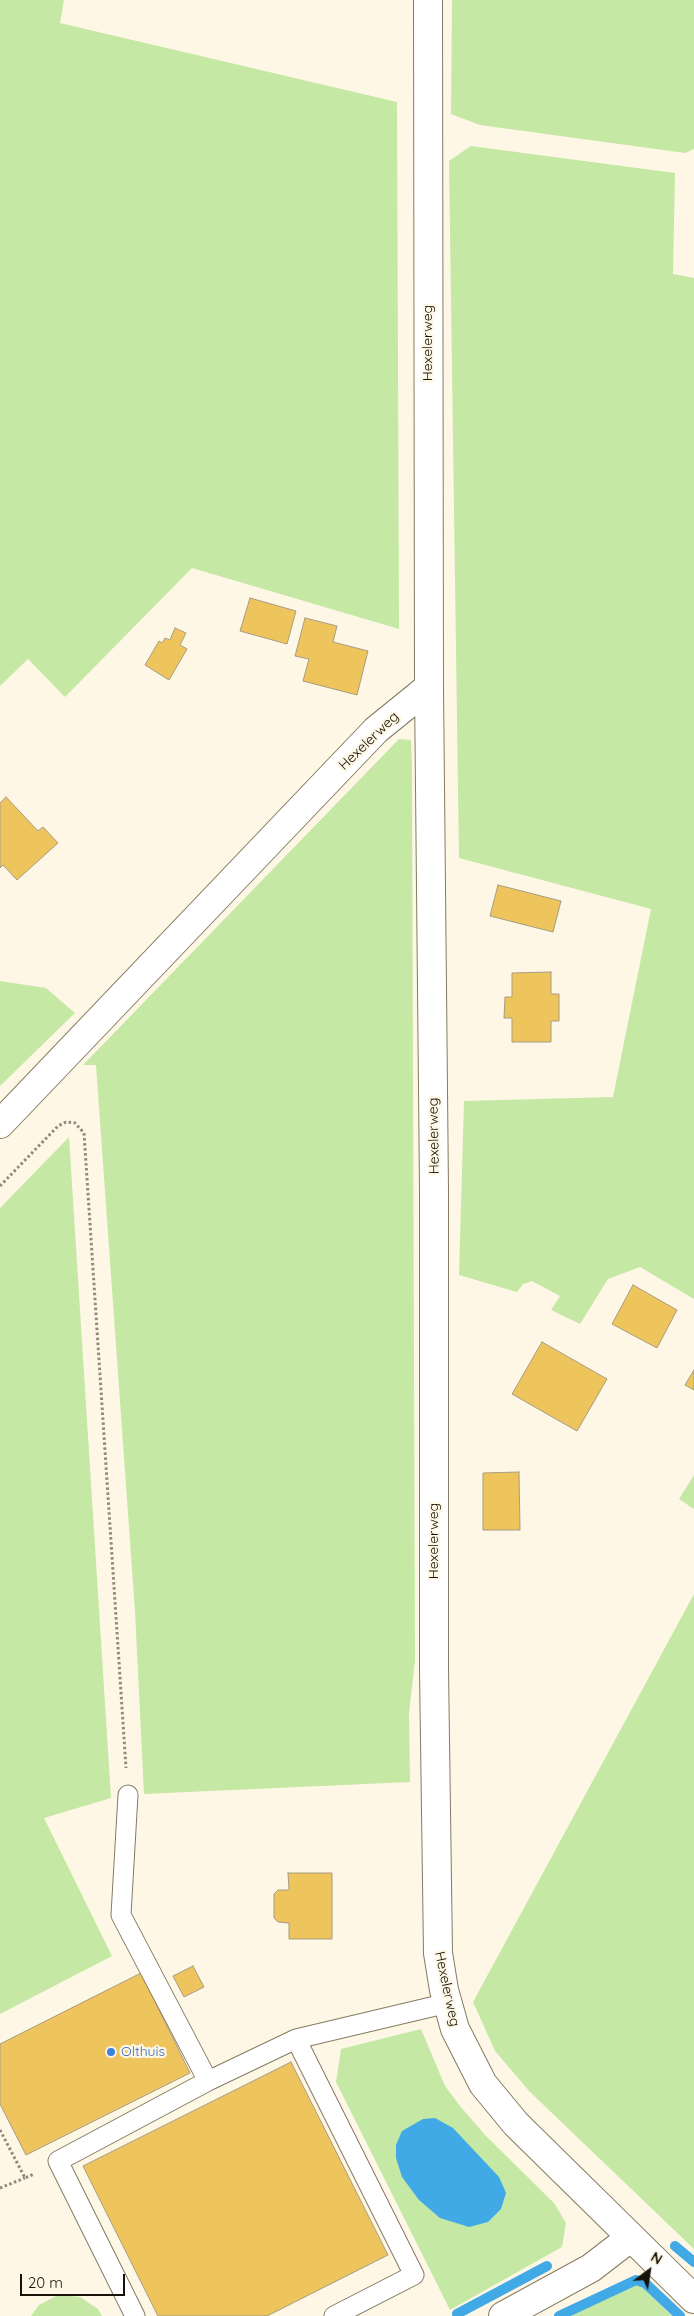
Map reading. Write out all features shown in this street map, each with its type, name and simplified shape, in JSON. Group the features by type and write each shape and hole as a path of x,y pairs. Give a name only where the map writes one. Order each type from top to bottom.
{"street":[{"name":"Hexelerweg","path":"428,0 429,687 437,1937 440,1973 462,2047 483,2084 516,2124 694,2299"},
{"name":"Hexelerweg","path":"0,1124 376,730 429,687"},
{"path":"502,2316 591,2268 630,2238"}],"lane":[{"path":"128,1794 121,1915 208,2081"},
{"path":"135,2316 58,2162 208,2081 296,2040 448,2003"},
{"path":"296,2040 414,2275 334,2316"}],"path":[{"path":"0,1186 58,1126 66,1122 75,1122 84,1132 128,1794"},
{"path":"0,2130 25,2178"},
{"path":"0,2188 58,2162"}],"green space":[{"path":"0,0 64,0 60,23 397,102 399,629 192,568 65,697 28,659 0,686"},
{"path":"452,0 694,0 694,149 685,153 480,125 451,114"},
{"path":"471,146 675,173 673,274 694,278 694,1299 640,1267 608,1279 580,1324 551,1310 560,1296 532,1281 523,1284 517,1292 459,1275 464,1101 613,1097 651,909 459,858 449,161"},
{"path":"399,739 411,740 412,766 415,1661 409,1713 410,1782 144,1794 135,1611 96,1065 83,1065"},
{"path":"0,981 46,988 75,1013 0,1086"},
{"path":"69,1137 111,1798 44,1818 112,1956 0,2014 0,1208"},
{"path":"694,1475 694,1509 679,1499"},
{"path":"694,1594 694,2249 530,2092 495,2051 473,2002"},
{"path":"421,2029 445,2086 485,2135 554,2203 566,2223 562,2247 450,2310 336,2082 341,2049"},
{"path":"639,2284 672,2316 571,2316 624,2289"},
{"path":"58,2295 80,2297 98,2309 102,2316 31,2316 39,2305"}],"water":[{"path":"435,2118 453,2128 499,2177 506,2193 501,2209 488,2222 469,2227 440,2218 419,2200 402,2177 396,2158 396,2145 402,2131 423,2119"}],"building":[{"path":"250,598 296,611 287,644 240,631"},
{"path":"305,618 337,626 333,642 368,651 357,695 303,681 309,659 295,656"},
{"path":"175,628 186,633 180,645 187,649 169,680 145,665 159,641 162,643 165,638 170,640"},
{"path":"6,797 38,831 43,827 58,843 17,880 3,865 0,868 0,803"},
{"path":"498,885 561,901 553,932 490,916"},
{"path":"551,972 551,994 559,994 559,1021 551,1021 551,1042 512,1042 512,1018 504,1018 505,997 512,997 512,973"},
{"path":"633,1285 677,1310 657,1348 612,1324"},
{"path":"542,1342 607,1379 577,1431 512,1394"},
{"path":"694,1370 694,1390 685,1385"},
{"path":"519,1472 520,1530 483,1530 483,1473"},
{"path":"288,1873 332,1873 332,1939 289,1939 289,1923 278,1922 274,1918 274,1894 278,1890 289,1890"},
{"path":"193,1966 204,1987 184,1997 173,1976"},
{"path":"141,1973 190,2073 26,2155 0,2104 0,2044"},
{"path":"291,2062 388,2255 267,2316 158,2316 83,2166"}],"waterway":[{"path":"675,2246 694,2262"},
{"path":"457,2314 547,2266"},
{"path":"559,2316 636,2280 645,2283 680,2316"}],"place":[{"name":"Olthuis","path":"111,2052"}]}
